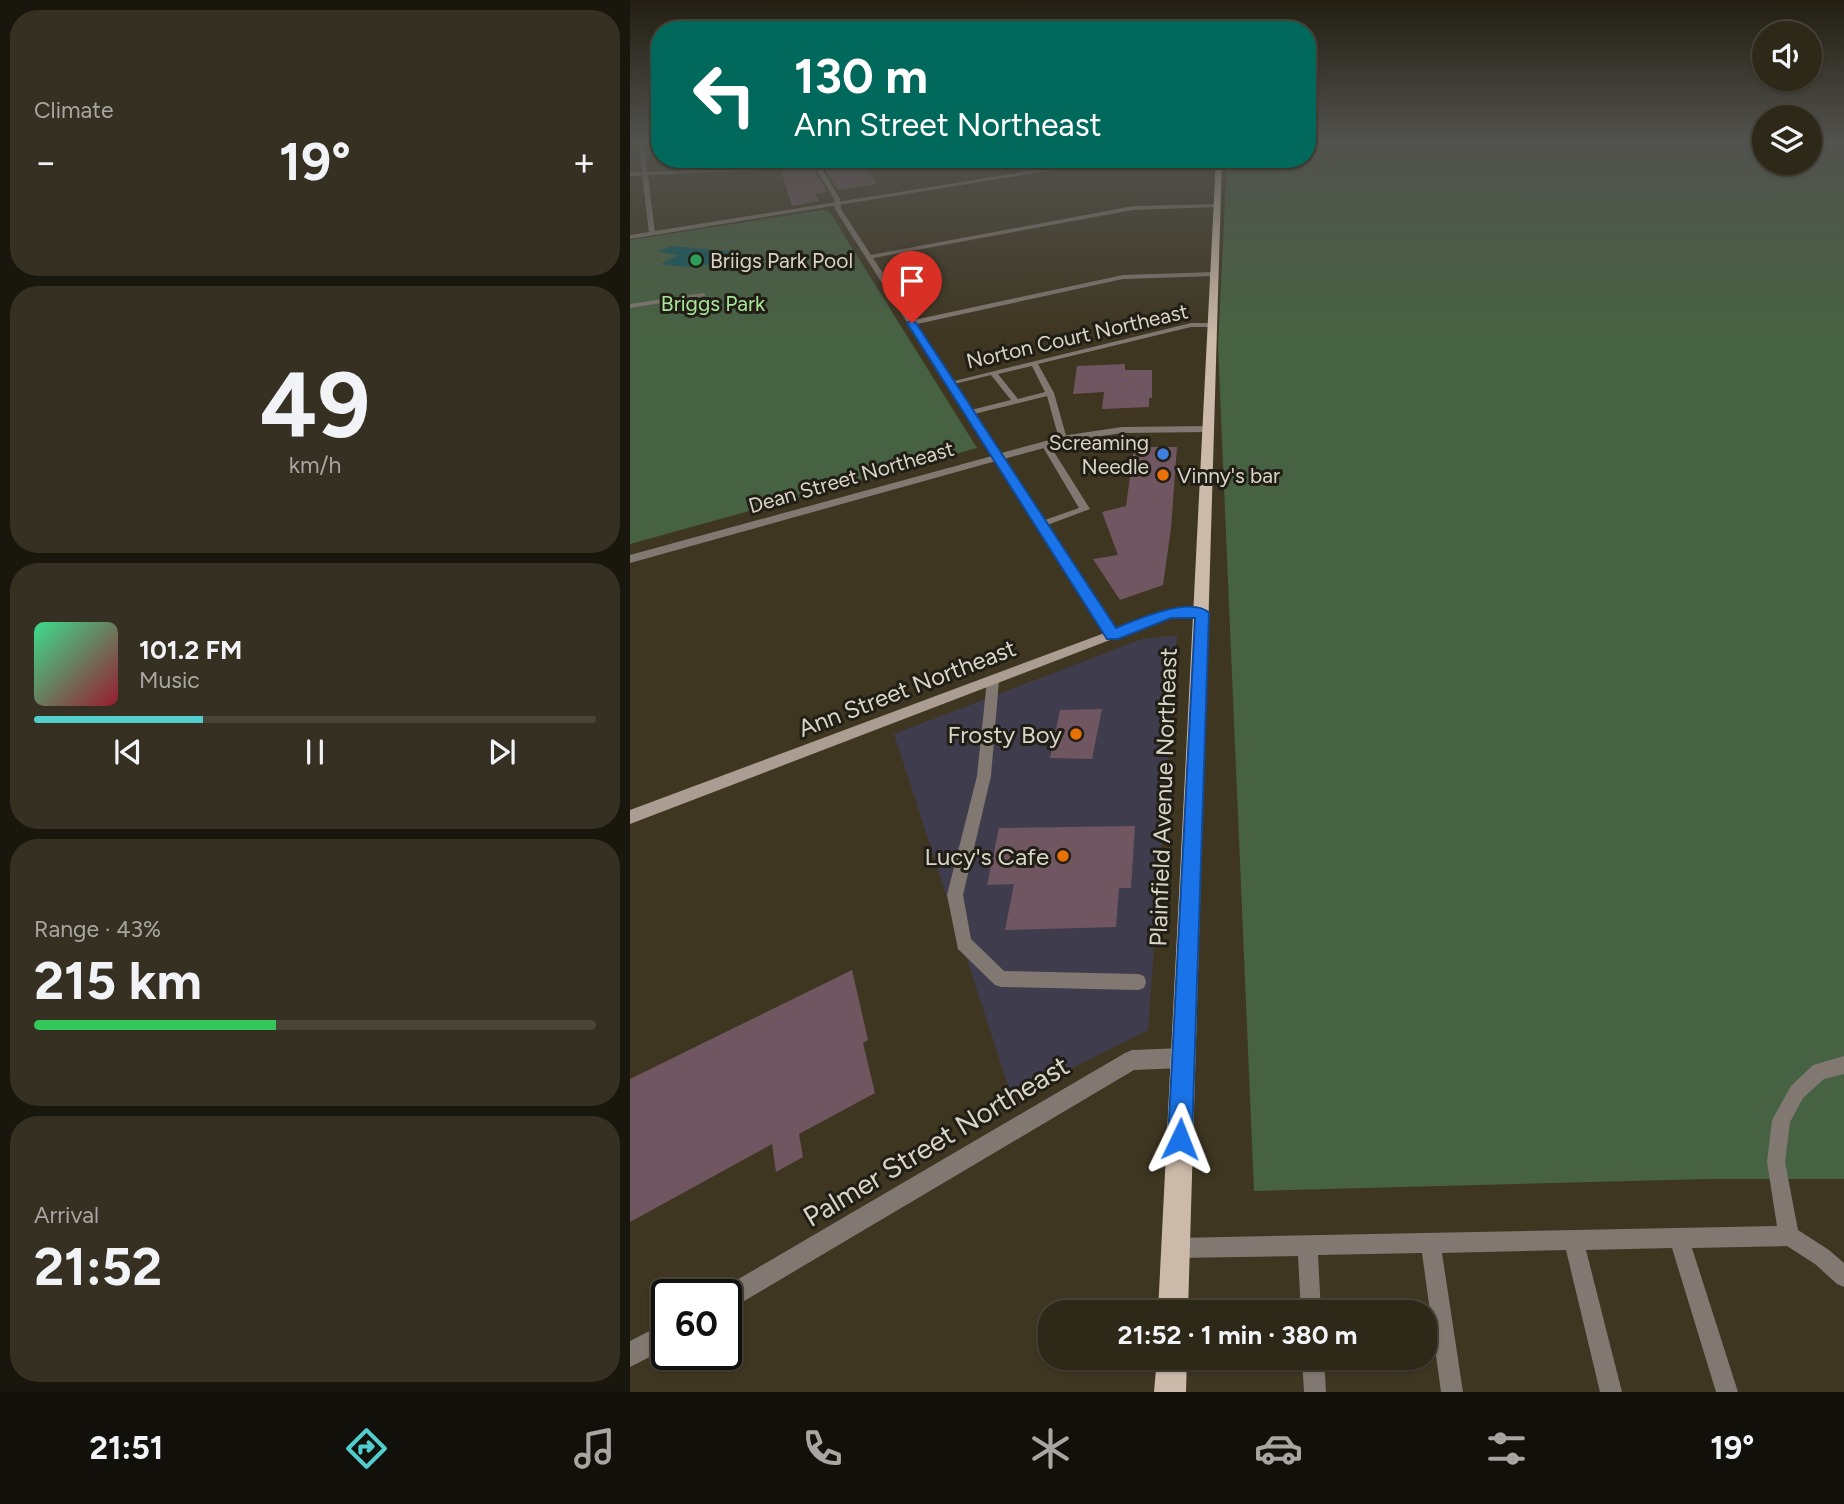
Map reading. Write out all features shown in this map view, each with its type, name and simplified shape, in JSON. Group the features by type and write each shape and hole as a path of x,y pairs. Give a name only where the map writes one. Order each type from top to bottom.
{"main road":[{"name":"Plainfield Avenue Northeast","path":"1174,1300 1217,207"},
{"name":"Ann Street Northeast","path":"630,817 1169,613 1202,613"},
{"path":"1170,1392 1171,1370"}],"street":[{"path":"648,207 652,233"},
{"path":"630,237 819,207"},
{"path":"840,207 869,257 1113,635"},
{"path":"869,257 1133,208 1162,207"},
{"path":"912,323 1123,277 1214,274"},
{"name":"Dean Street Northeast","path":"630,559 1063,439 1122,430 1209,429"},
{"name":"Palmer Street Northeast","path":"742,1290 1132,1060 1184,1058"},
{"path":"630,1356 651,1344"}],"lane":[{"path":"630,306 703,295"},
{"name":"Norton Court Northeast","path":"950,383 1191,325 1212,325"},
{"path":"1034,363 1049,393 1063,439"},
{"path":"993,373 1016,402"},
{"path":"970,413 1049,393"},
{"path":"1042,524 1085,509 1045,444"},
{"path":"993,680 984,776 955,895 964,943 1001,979 1138,982"},
{"path":"1789,1236 1776,1162 1781,1120 1797,1093 1819,1071 1844,1065"},
{"path":"1176,1248 1789,1236 1822,1257 1844,1277"},
{"path":"1679,1238 1727,1392"},
{"path":"1574,1240 1612,1392"},
{"path":"1431,1243 1452,1392"},
{"path":"1308,1246 1310,1300"},
{"path":"1314,1370 1315,1392"}],"shaded area":[{"path":"1177,635 1148,1030 1012,1098 894,734 1142,639"}],"green space":[{"path":"1225,207 1844,207 1844,1179 1708,1179 1254,1191 1218,346"},
{"name":"Briggs Park","path":"821,210 829,211 977,448 630,544 630,240"}],"water":[{"name":"Briigs Park Pool","path":"671,246 727,251 730,257 696,267 661,264 679,255 658,252"}],"building":[{"path":"1125,364 1125,370 1152,370 1152,398 1149,398 1149,407 1102,409 1104,392 1073,394 1077,366"},
{"path":"1134,447 1177,447 1171,528 1163,585 1120,600 1093,559 1118,555 1102,512 1126,506"},
{"name":"Frosty Boy","path":"1102,709 1092,759 1050,758 1060,710"},
{"name":"Lucy's Cafe","path":"1135,826 1131,888 1119,888 1116,927 1005,930 1014,884 987,885 999,828"},
{"path":"852,970 868,1040 863,1043 875,1093 799,1134 803,1157 776,1172 772,1144 630,1222 630,1079"}],"place":[{"name":"Briigs Park Pool","path":"696,260"},
{"name":"Screaming Needle","path":"1163,454"},
{"name":"Vinny's bar","path":"1163,475"},
{"name":"Frosty Boy","path":"1076,734"},
{"name":"Lucy's Cafe","path":"1063,856"}],"route":[{"path":"912,323 1113,635 1169,613 1202,613 1180,1139"}]}
